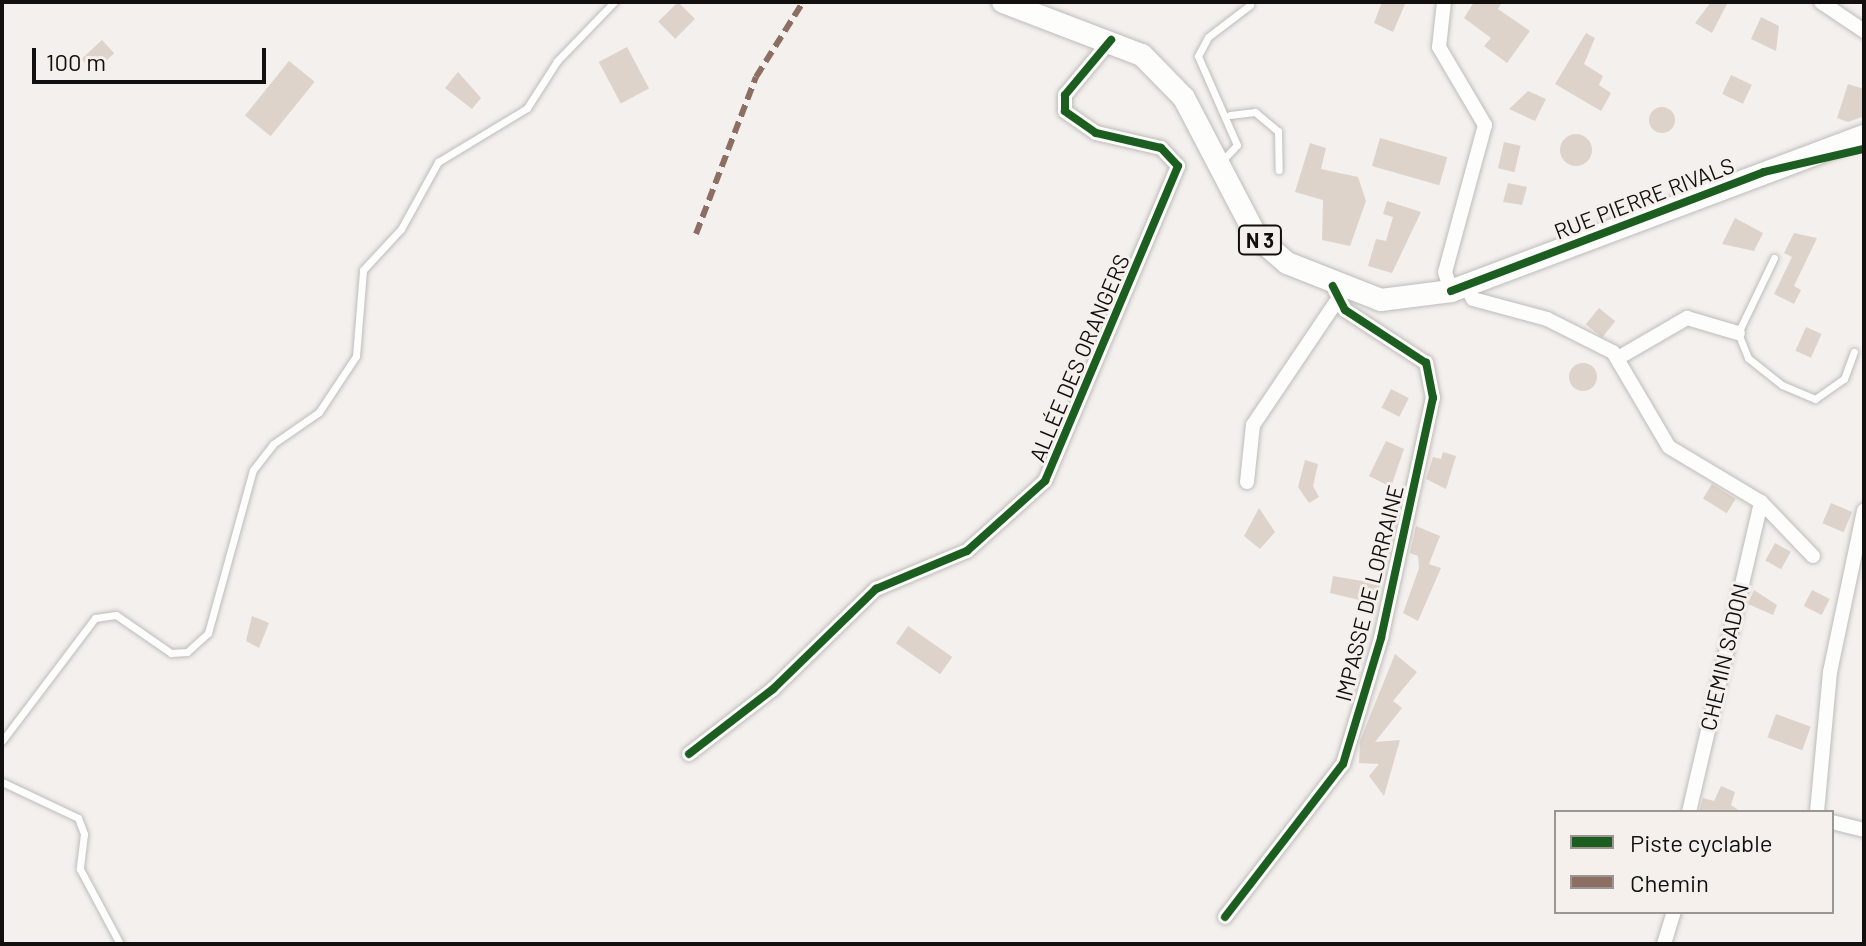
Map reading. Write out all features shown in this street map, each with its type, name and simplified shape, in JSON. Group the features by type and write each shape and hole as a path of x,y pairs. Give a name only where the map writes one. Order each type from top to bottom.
{"main road":[{"name":"RUE PIERRE RIVALS","path":"1003,2 1111,40 1142,55 1184,98 1256,236 1335,294 1381,300 1458,288 1860,140"}],"street":[{"path":"1444,2 1439,47 1485,125 1445,272 1458,288 1473,299 1547,319 1618,358 1669,447 1761,502 1813,556"},
{"path":"1821,2 1864,31"},
{"name":"ALLÉE DES ORANGERS","path":"689,754 773,689 876,589 967,551 1045,481 1178,166 1161,148 1096,133 1065,111 1065,95 1111,40"},
{"path":"1247,482 1253,425 1335,294"},
{"name":"IMPASSE DE LORRAINE","path":"1225,917 1343,764 1381,638 1433,398 1426,363 1335,294"},
{"path":"1618,358 1687,318 1738,333"},
{"name":"CHEMIN SADON","path":"1689,810 1761,502"},
{"path":"1817,810 1830,672 1864,511"},
{"path":"1834,822 1864,830"},
{"path":"1664,944 1673,914"}],"lane":[{"path":"2,741 95,618 116,615 171,653 187,652 208,633 253,470 273,444 319,412 356,356 363,270 408,219 438,162 527,108 557,61 614,2"},
{"path":"1219,164 1237,145 1230,115 1198,56 1208,37 1250,5"},
{"path":"1230,115 1255,112 1278,131 1279,170"},
{"path":"1774,258 1738,333 1762,371 1808,398 1844,379 1854,352"},
{"path":"2,782 78,818 84,834 80,869 120,944"}],"building":[{"path":"678,2 695,19 675,39 658,22"},
{"path":"1382,2 1406,2 1393,32 1374,23"},
{"path":"1474,2 1502,2 1498,9 1530,31 1507,63 1484,46 1491,38 1464,18"},
{"path":"1711,2 1728,2 1712,33 1695,23"},
{"path":"1761,17 1779,26 1776,51 1751,39"},
{"path":"1586,33 1595,38 1584,64 1603,76 1599,85 1611,93 1601,111 1555,84"},
{"path":"102,40 114,53 94,72 82,59"},
{"path":"627,47 649,88 621,104 599,62"},
{"path":"289,61 315,82 271,136 245,115"},
{"path":"458,72 481,98 472,109 445,88"},
{"path":"1731,75 1752,85 1743,104 1722,94"},
{"path":"1848,84 1864,89 1862,117 1848,122 1837,118"},
{"path":"1528,91 1546,99 1535,121 1509,109"},
{"path":"1662,107 1671,111 1675,120 1671,129 1662,133 1653,129 1649,120 1653,111"},
{"path":"1576,134 1587,139 1592,150 1587,161 1576,166 1565,161 1560,150 1565,139"},
{"path":"1380,138 1447,157 1439,185 1372,166"},
{"path":"1504,142 1521,146 1514,172 1498,168"},
{"path":"1310,143 1326,148 1321,169 1358,177 1366,201 1350,246 1322,240 1323,200 1295,192"},
{"path":"1508,183 1527,187 1522,205 1503,202"},
{"path":"1387,201 1421,212 1392,273 1368,266 1376,239 1386,241 1393,217 1383,214"},
{"path":"1735,218 1763,233 1754,251 1722,244"},
{"path":"1794,233 1817,238 1794,286 1801,290 1794,304 1774,294 1792,257 1784,253"},
{"path":"1599,308 1615,321 1602,338 1586,324"},
{"path":"1806,327 1822,334 1811,358 1795,351"},
{"path":"1583,363 1593,367 1597,377 1593,387 1583,391 1573,387 1569,377 1573,367"},
{"path":"1391,389 1409,398 1399,417 1381,408"},
{"path":"1386,441 1404,449 1391,487 1369,476"},
{"path":"1443,452 1456,456 1446,489 1426,479 1433,457 1441,459"},
{"path":"1305,460 1318,464 1313,486 1319,497 1309,503 1298,487"},
{"path":"1712,484 1736,499 1727,513 1703,498"},
{"path":"1831,503 1852,512 1844,532 1822,523"},
{"path":"1259,508 1275,532 1260,549 1244,536"},
{"path":"1416,526 1440,536 1429,564 1441,568 1418,621 1403,613 1419,568 1418,556 1410,553"},
{"path":"1775,543 1791,552 1781,569 1765,560"},
{"path":"1333,576 1380,584 1376,604 1330,593"},
{"path":"1754,590 1777,605 1773,615 1748,604"},
{"path":"1812,590 1830,599 1822,615 1804,606"},
{"path":"252,616 269,623 259,648 246,641"},
{"path":"908,626 952,657 940,674 896,643"},
{"path":"1395,654 1417,672 1393,701 1402,708 1375,742 1400,740 1384,796 1369,776 1379,764 1359,763 1360,741"},
{"path":"1776,714 1811,727 1802,750 1767,737"},
{"path":"1721,786 1735,792 1731,805 1738,810 1700,810 1703,798 1714,801"}],"marked path":[{"path":"696,234 756,77 803,2"}],"cycle path":[{"path":"689,754 773,689 876,589 967,551 1045,481 1178,166 1161,148 1096,133 1065,111 1065,95 1111,40"},
{"path":"1451,291 1764,172 1864,149"},
{"path":"1225,917 1343,764 1381,638 1433,398 1426,363 1345,310 1333,286"}]}
